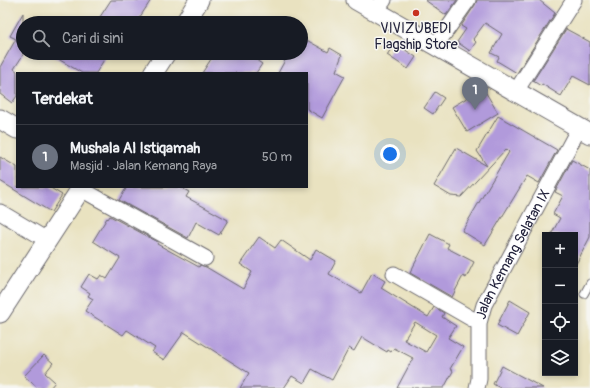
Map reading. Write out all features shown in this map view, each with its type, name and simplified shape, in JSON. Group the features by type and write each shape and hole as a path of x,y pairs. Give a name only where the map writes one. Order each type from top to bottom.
{"street":[{"path":"189,16 199,0"},
{"path":"356,0 380,5 436,45 585,131"},
{"path":"436,45 468,0"},
{"path":"516,91 574,0"},
{"path":"155,72 162,60"},
{"path":"0,120 16,128"},
{"name":"Jalan Kemang Selatan IX","path":"477,388 480,378 479,323 484,305 585,131"},
{"path":"0,313 82,188 205,258"},
{"path":"0,212 47,240"},
{"path":"394,274 479,323"}],"lane":[{"path":"584,294 590,283"}],"building":[{"path":"111,0 151,0 141,16 101,16"},
{"path":"425,0 457,0 446,15"},
{"path":"477,0 539,0 555,13 517,73 497,61 499,57 491,53 502,34 485,23 473,39 476,42 470,51 457,42 466,29 461,26"},
{"path":"16,25 16,39 10,36"},
{"path":"566,29 590,42 590,85 573,76 561,96 542,84 541,86 533,81"},
{"path":"16,39 16,60 20,60 14,69 17,71 16,97 12,103 0,94 0,67"},
{"path":"308,41 328,52 330,48 342,55 336,71 345,76 322,118 308,110 308,72 279,72 285,60 308,60"},
{"path":"395,43 416,57 408,69 387,55"},
{"path":"60,60 104,60 97,72 80,72"},
{"path":"210,60 256,60 262,64 257,72 203,72"},
{"path":"483,88 498,113 467,132 452,107"},
{"path":"435,92 444,98 433,114 424,108"},
{"path":"498,116 557,150 539,183 527,176 485,245 462,231 509,152 506,149 461,197 451,196 434,186 456,148 487,166 477,151"},
{"path":"0,157 16,166 16,188 51,188 62,195 51,212 0,181"},
{"path":"572,160 590,170 590,237 578,260 578,232 553,232 560,218 553,214 563,196 555,192"},
{"path":"126,188 182,188 189,192 186,197 228,220 219,235 196,222 188,238 119,200"},
{"path":"110,216 158,242 157,244 199,267 200,265 206,267 243,289 252,272 240,264 259,237 275,248 281,240 310,260 316,249 336,261 329,274 361,293 372,273 385,281 381,288 428,317 434,307 444,313 442,317 456,326 448,338 463,347 450,369 453,371 444,388 397,388 413,358 394,348 391,352 388,350 387,352 362,337 354,351 349,348 332,380 312,369 304,383 292,376 284,388 240,388 249,373 184,332 164,360 152,352 155,348 127,330 123,335 85,311 93,299 88,296 90,293 81,287 89,274 98,279 101,275 107,279 120,258 93,241 107,218 108,219","holes":["415,322 436,335 426,352 404,340"]},
{"path":"430,234 449,244 447,248 474,262 466,278 463,276 452,297 410,273"},
{"path":"510,300 530,312 517,336 497,325"},
{"path":"44,355 53,363 45,373 55,382 50,388 38,388 24,376"},
{"path":"502,366 543,388 500,388 493,384"}],"place":[{"name":"VIVIZUBEDI Flagship Store","path":"416,13"},
{"name":"Mushala Al Istiqamah","path":"475,110"}]}
